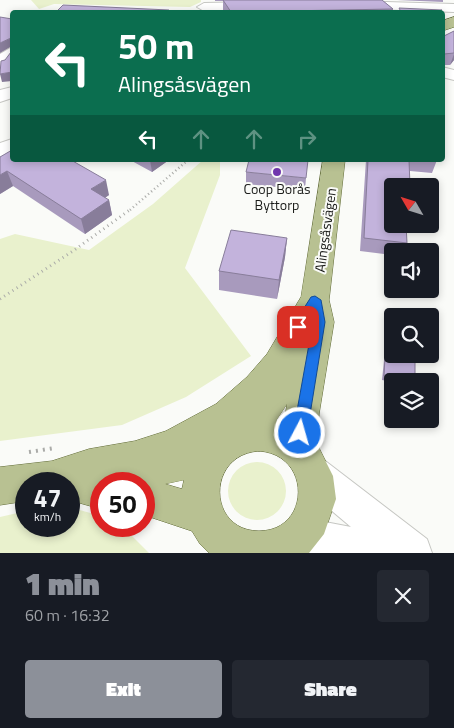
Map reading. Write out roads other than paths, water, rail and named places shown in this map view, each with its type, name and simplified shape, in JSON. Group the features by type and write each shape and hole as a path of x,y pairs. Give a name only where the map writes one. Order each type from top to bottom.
{"main road":[{"name":"Alingsåsvägen","path":"245,435 272,401 293,370 315,300 334,162"},
{"name":"Alingsåsvägen","path":"305,462 302,414 319,322 315,300"},
{"name":"Alingsåsvägen","path":"72,472 94,465 136,458 178,444 223,419 257,390 274,371 306,312 315,300"},
{"path":"155,502 234,545 246,549 271,550 288,545 307,528 316,506 316,483 305,462 287,442 274,436 245,435 225,443 210,458 203,471 200,486 201,501 213,533"},
{"name":"Alingsåsvägen","path":"80,476 138,470 210,458"},
{"name":"Alingsåsvägen","path":"0,486 15,484"}],"street":[{"path":"335,6 374,3 454,8"},
{"path":"207,5 275,6"},
{"path":"0,63 10,54"},
{"path":"305,462 413,553"},
{"path":"288,545 391,553"}],"place":[{"name":"Coop Borås Byttorp","path":"277,172"}]}
